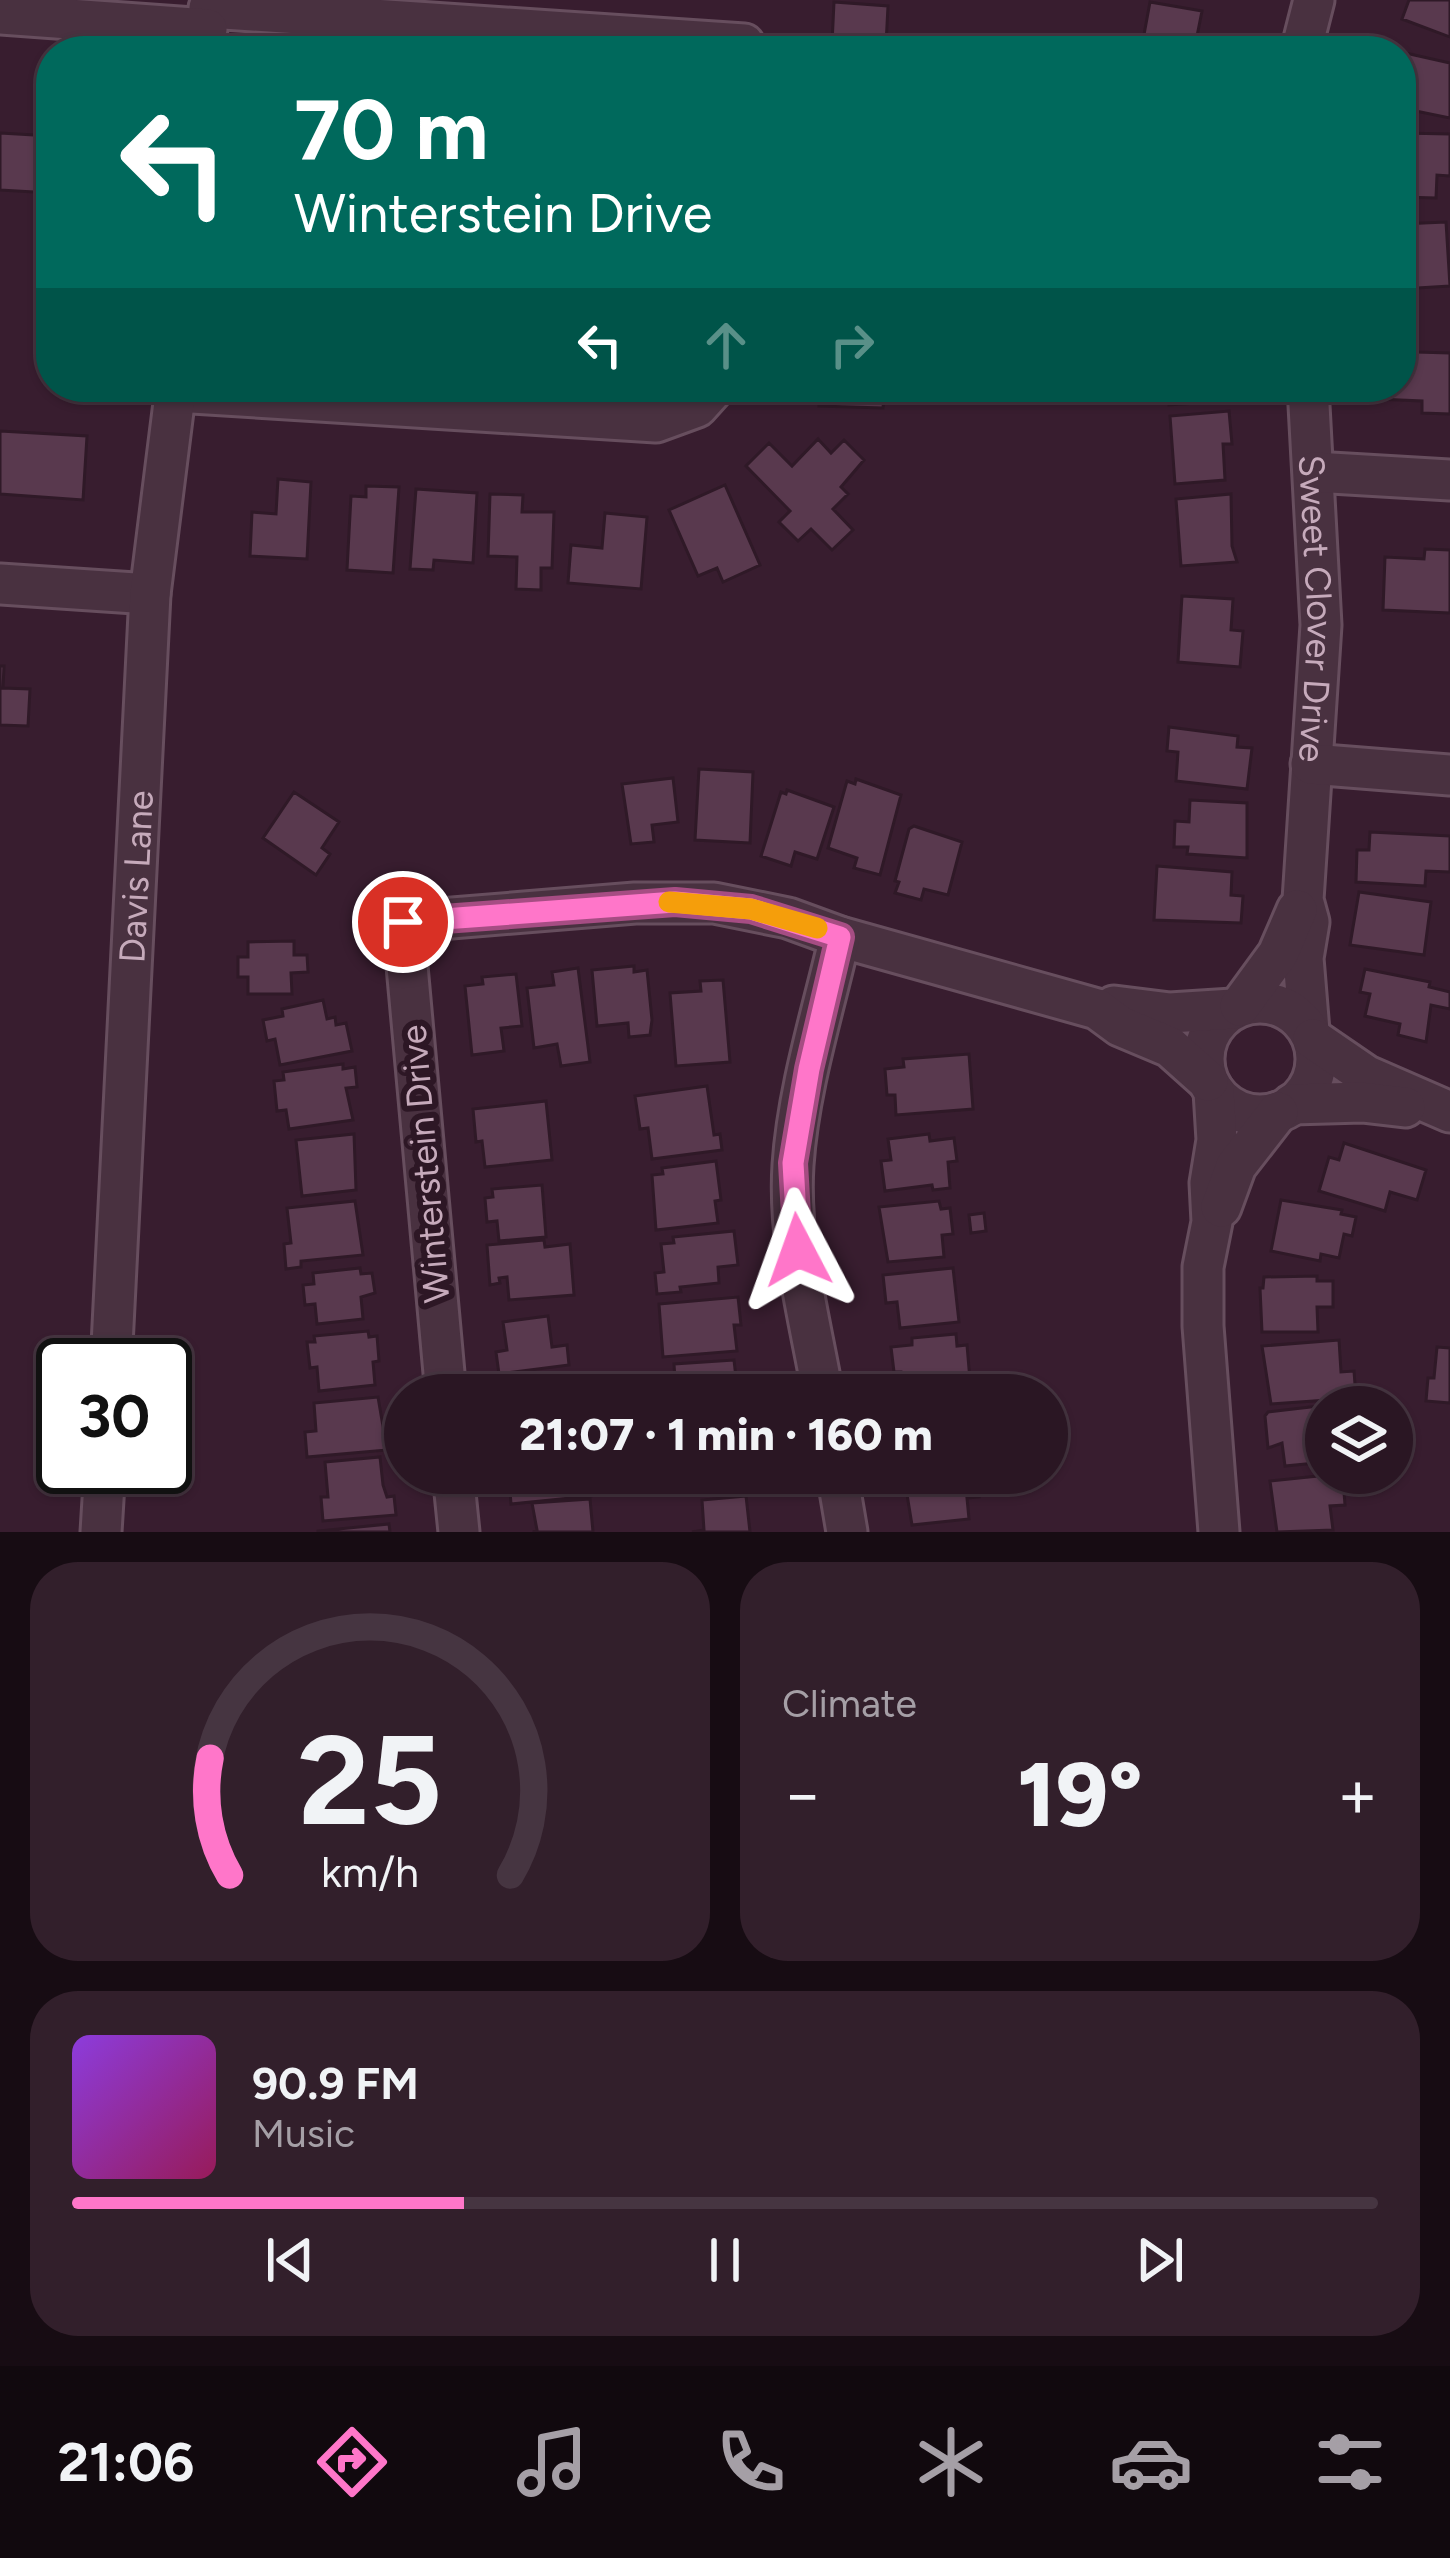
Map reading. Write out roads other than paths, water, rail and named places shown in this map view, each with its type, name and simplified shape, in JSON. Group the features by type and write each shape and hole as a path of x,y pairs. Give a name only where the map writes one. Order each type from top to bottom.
{"street":[{"path":"1305,36 1314,0"},
{"path":"0,14 549,36"},
{"name":"Davis Lane","path":"112,1338 150,594 174,402"},
{"path":"356,402 656,422 702,402"},
{"name":"Sweet Clover Drive","path":"1309,402 1321,625 1303,900 1309,922 1303,958 1311,1035"},
{"path":"1314,472 1450,480"},
{"path":"0,584 150,594"},
{"path":"1311,764 1450,775"},
{"name":"Sweet Clover Drive","path":"1237,1007 1277,954 1303,900"},
{"name":"Winterstein Drive","path":"444,1374 403,922 695,902 788,917 840,937 1097,1009 1120,1026 1170,1047 1211,1086"},
{"path":"819,1374 798,1250 793,1163 840,937"},
{"path":"1219,1532 1203,1325 1203,1267 1212,1222 1210,1183 1217,1140 1204,1048 1210,1032 1237,1007 1260,1002 1279,1005 1367,1076 1439,1109"},
{"name":"Winterstein Drive","path":"1097,1009 1123,1004 1170,1013 1237,1007"},
{"path":"1212,1222 1227,1197 1236,1166 1285,1108 1305,1092 1313,1076 1311,1035"},
{"path":"1211,1086 1226,1104 1260,1115 1328,1101 1439,1109"},
{"path":"101,1532 103,1494"},
{"path":"455,1494 459,1532"},
{"path":"841,1494 847,1532"}]}
